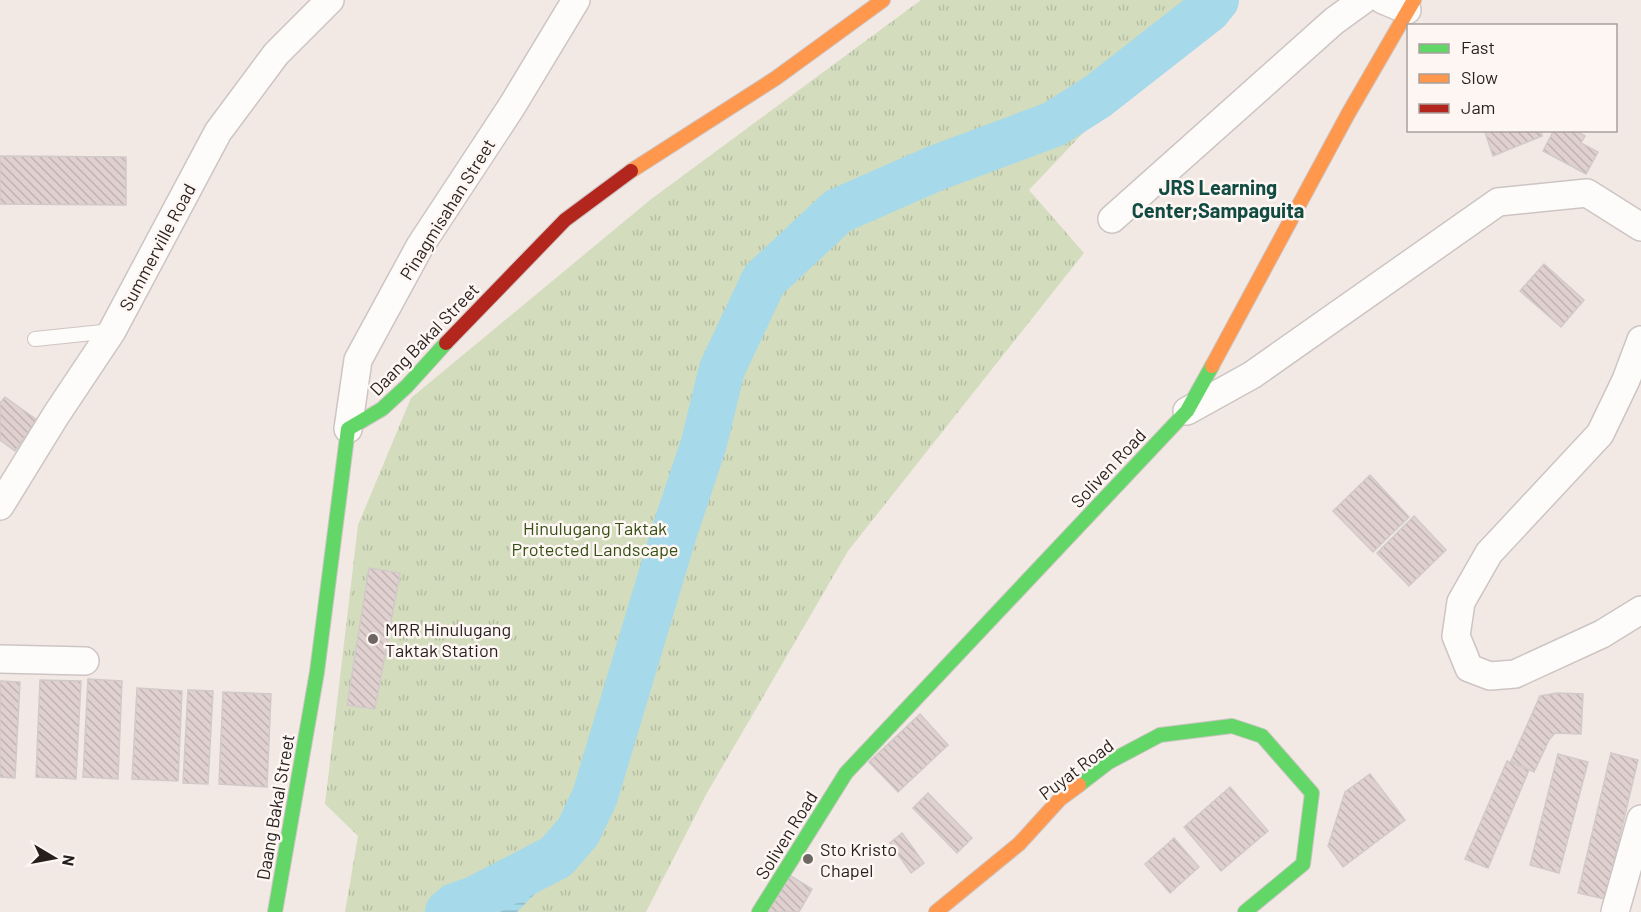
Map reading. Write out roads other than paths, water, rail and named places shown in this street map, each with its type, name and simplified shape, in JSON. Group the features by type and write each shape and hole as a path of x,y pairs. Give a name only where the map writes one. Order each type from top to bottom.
{"street":[{"name":"Summerville Road","path":"0,506 56,415 112,331 218,132 276,54 330,0"},
{"name":"Pinagmisahan Street","path":"348,429 358,360 420,246 512,106 576,0"},
{"name":"Daang Bakal Street","path":"275,912 316,672 348,429 382,409 407,386 565,220 616,181 776,78 883,0"},
{"path":"1112,219 1334,21 1364,0"},
{"name":"Soliven Road","path":"759,912 846,774 1187,411 1401,4"},
{"path":"1187,411 1252,375 1498,202 1587,193 1641,227"},
{"path":"1641,340 1626,380 1600,434 1489,553 1461,602 1456,636 1469,668 1490,676 1515,674 1602,634 1641,610"},
{"path":"0,659 85,661"},
{"name":"Puyat Road","path":"936,912 1019,844 1060,799 1109,762 1160,735 1232,726 1262,736 1312,793 1303,864 1245,912"},
{"path":"1615,912 1641,819"}],"lane":[{"path":"35,339 112,331"}],"water":[{"path":"595,796 587,841 517,912 463,912 455,906 448,886 480,877 497,865 526,860 545,850 572,826"}],"waterway":[{"path":"448,912 455,906 475,899 556,857 578,832 595,796 674,533 704,443 722,369 764,280 838,211 936,168 1054,124 1098,96 1208,10 1216,0"}],"place":[{"name":"MRR Hinulugang Taktak Station","path":"373,639"},
{"name":"Sto Kristo Chapel","path":"808,859"}],"district":[{"name":"JRS Learning Center;Sampaguita","path":"1218,198"}],"park label":[{"name":"Hinulugang Taktak Protected Landscape","path":"595,538"}]}
